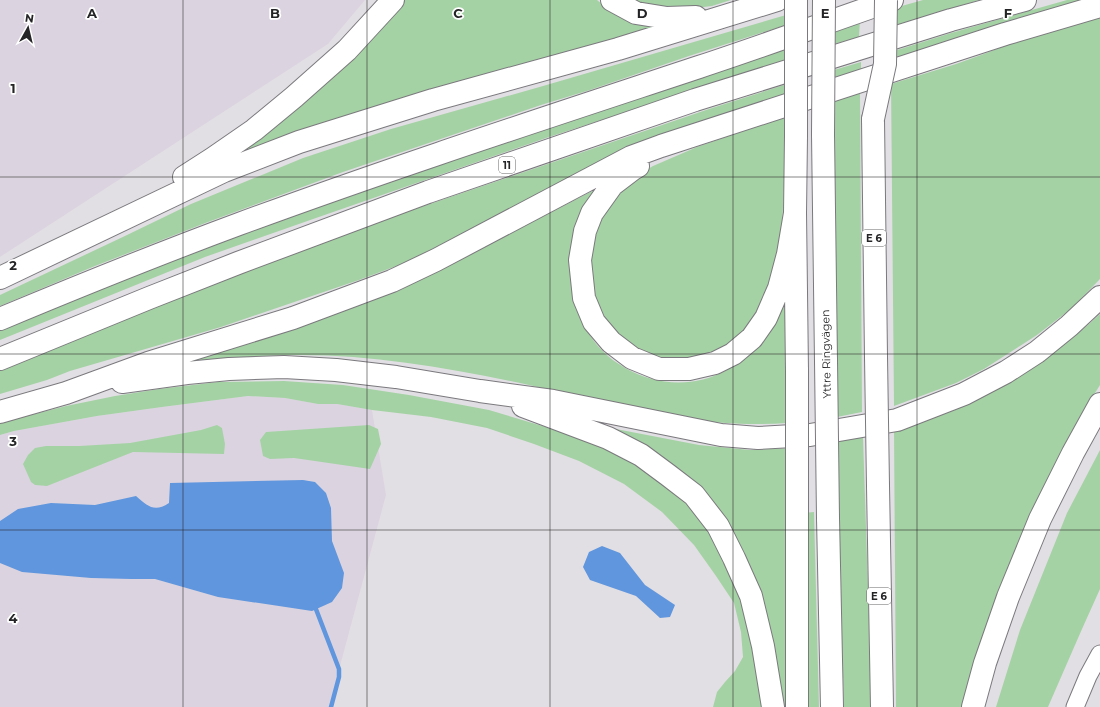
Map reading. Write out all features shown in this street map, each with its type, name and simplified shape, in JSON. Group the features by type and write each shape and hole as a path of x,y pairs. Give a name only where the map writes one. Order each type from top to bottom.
{"highway":[{"path":"0,269 149,197 212,159 254,130 294,97 347,50 393,0"},
{"path":"612,0 636,13 667,18 698,16 769,0"},
{"path":"0,278 224,171 299,142 433,100 618,49 777,0"},
{"path":"796,0 795,213 797,371 797,707"},
{"name":"Yttre Ringvägen","path":"824,0 823,134 832,707"},
{"name":"E 6","path":"874,0 873,120 882,707"},
{"path":"873,120 885,64 886,0"},
{"path":"0,319 157,255 336,189 436,154 702,66 892,0"},
{"name":"11","path":"0,359 201,278 428,192 695,100 951,20 1025,0"},
{"path":"0,412 66,392 148,363 293,318 392,281 436,260 631,157 1004,34 1100,6"},
{"path":"720,127 633,169 612,185 592,213 585,231 580,260 584,298 594,322 611,342 632,358 659,369 689,369 715,363 733,354 752,338 766,318 779,288 788,254 795,213"},
{"path":"66,392 187,373 229,369 284,367 336,370 396,377 553,401 721,435 758,438 817,434 897,420 964,394 1006,372 1036,352 1069,326 1100,297"},
{"path":"480,391 566,421 608,438 641,455 694,495 718,526 751,596 763,646 773,707"},
{"path":"973,707 985,663 1008,597 1040,519 1073,453 1100,404"}],"street":[{"path":"1076,707 1088,676 1100,654"}],"shaded area":[{"path":"0,0 365,0 328,44 0,257"},
{"path":"248,396 285,398 318,404 337,404 372,410 386,495 329,707 0,707 0,435 14,431 97,416"}],"green space":[{"path":"403,0 597,0 607,8 675,24 213,171"},
{"path":"627,0 731,0 712,6 678,10"},
{"path":"923,0 979,0 891,27 891,9"},
{"path":"1067,0 1099,0 891,62 891,52 951,33"},
{"path":"1100,14 1100,279 1072,308 1037,335 984,369 956,383 894,406 891,84 981,55 1005,46 1030,33"},
{"path":"786,15 786,25 541,105 343,172 95,266 0,306 0,295 191,204 303,158 391,129"},
{"path":"860,20 859,37 834,44 835,28"},
{"path":"785,43 784,61 549,137 205,257 0,340 0,324 105,281"},
{"path":"861,62 861,70 834,79 834,70"},
{"path":"784,85 784,94 734,111 399,265 221,327 70,371 47,380 0,394 0,367 156,304 371,224"},
{"path":"860,93 862,412 837,417 834,101"},
{"path":"784,117 782,232 765,306 735,342 695,360 661,359 639,351 610,328 594,301 590,255 595,230 611,199 641,173 653,166 697,147"},
{"path":"602,186 577,305 592,339 610,358 637,374 663,381 689,382 702,380 727,370 736,365 746,356 788,282 787,423 738,424 690,419 565,394 526,384 466,372 411,363 355,357 300,355 261,356 203,362 145,371 429,274 473,253"},
{"path":"1100,314 1100,385 1090,401 963,707 896,707 894,430 948,413 994,391 1031,368 1067,342"},
{"path":"284,381 343,385 409,395 489,410 576,436 626,458 660,478 701,516 748,610 767,707 713,707 717,692 735,671 743,657 741,632 734,603 694,545 662,512 624,484 579,461 534,444 487,428 431,417 337,404 318,404 285,398 248,396 97,416 14,431 0,435 0,423 66,406 115,396 218,382"},
{"path":"590,424 699,445 750,450 791,448 791,707 779,707 722,522"},
{"path":"217,425 222,428 225,444 224,454 133,452 47,486 35,485 31,482 23,464 28,455 35,448 46,446 130,443 201,430"},
{"path":"369,425 378,429 381,444 370,469 294,458 270,459 263,456 260,440 266,432"},
{"path":"863,437 872,707 844,707 837,441"},
{"path":"1100,450 1100,589 1048,707 996,707 1020,630 1067,513"},
{"path":"814,512 819,707 803,707 803,513"}],"water":[{"path":"303,480 315,482 326,493 331,508 332,541 344,573 342,588 332,602 312,611 218,597 155,579 91,578 22,572 0,563 0,521 18,509 51,503 95,505 136,496 151,507 159,508 169,503 170,483"},
{"path":"602,546 620,553 645,585 675,605 670,617 660,618 636,596 590,580 583,567 589,552"}],"waterway":[{"path":"314,604 339,669 339,677 331,707"}]}
